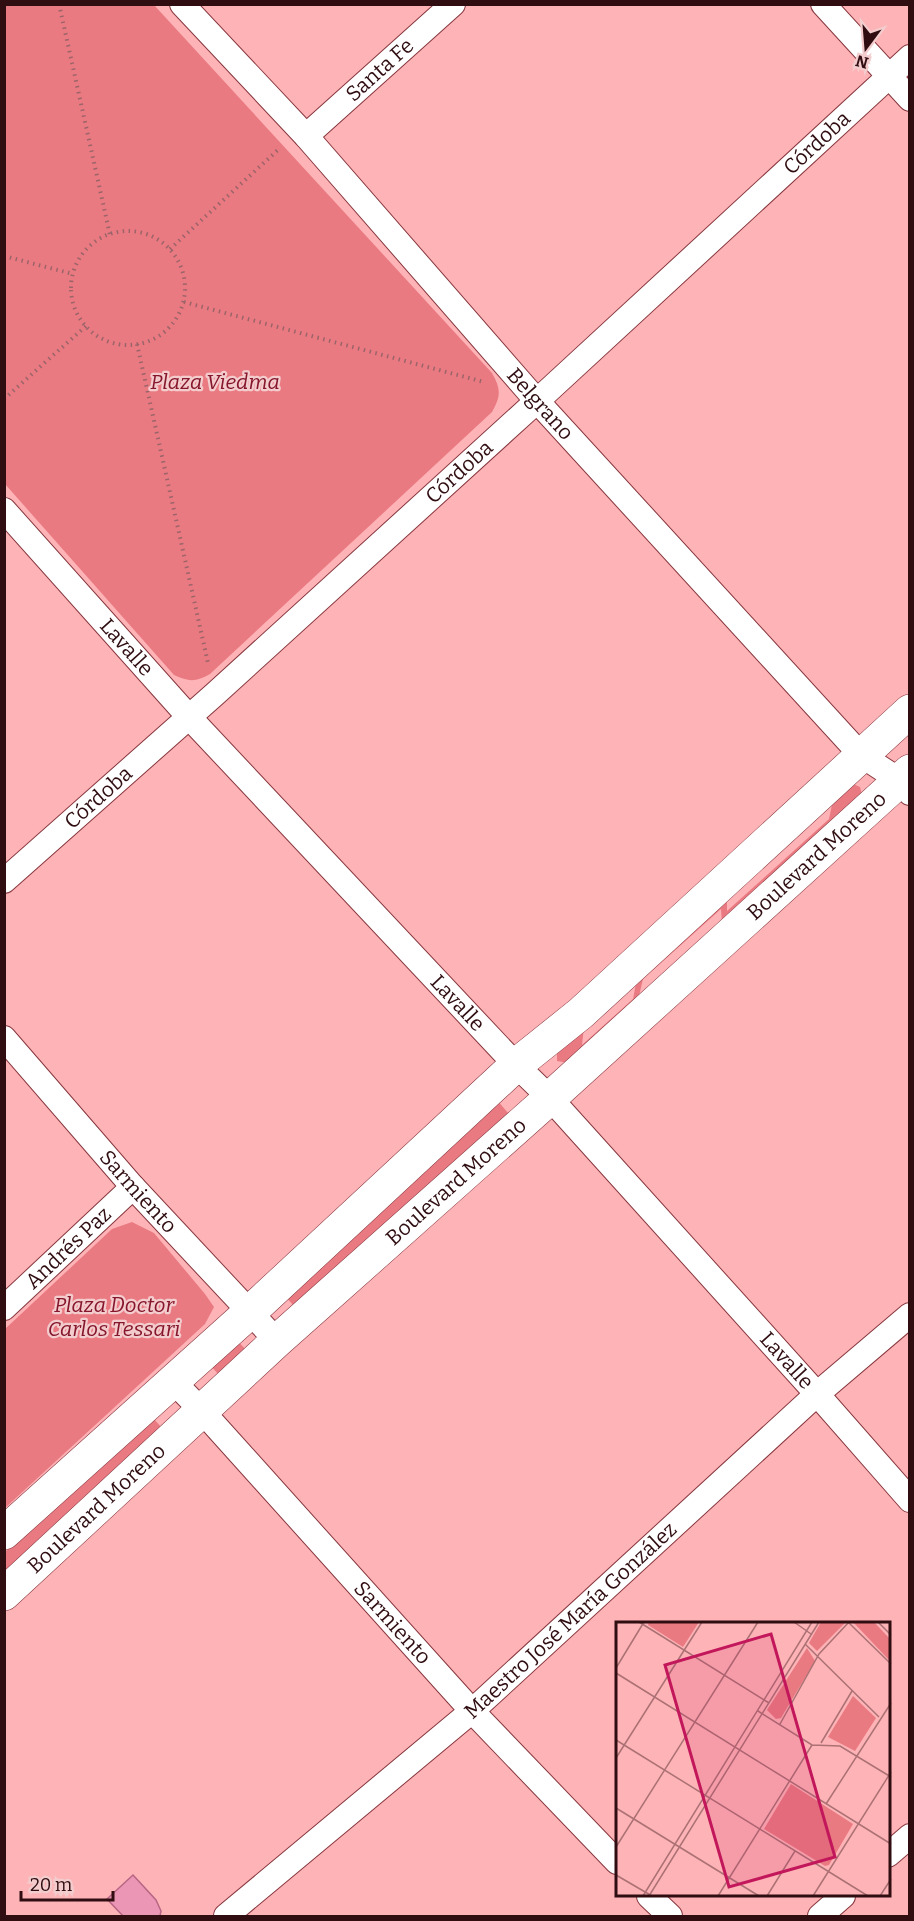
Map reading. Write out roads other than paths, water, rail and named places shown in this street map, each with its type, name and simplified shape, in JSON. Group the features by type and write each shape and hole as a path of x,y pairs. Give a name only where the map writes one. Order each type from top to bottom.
{"main road":[{"name":"Boulevard Moreno","path":"4,1533 250,1312 516,1065 581,1012 909,711"},
{"name":"Boulevard Moreno","path":"4,1594 277,1341 906,781"}],"street":[{"name":"Belgrano","path":"182,4 303,133 537,401 861,755 906,781"},
{"name":"Santa Fe","path":"303,133 453,4"},
{"path":"823,4 909,99"},
{"name":"Córdoba","path":"4,881 215,694 537,401 909,57"},
{"name":"Lavalle","path":"4,510 189,717 516,1065 550,1098 817,1394 909,1500"},
{"name":"Sarmiento","path":"4,1038 132,1187 277,1341"},
{"name":"Andrés Paz","path":"4,1308 132,1187"},
{"name":"Maestro José María González","path":"226,1917 472,1712 817,1394 909,1315"},
{"name":"Sarmiento","path":"172,1380 472,1712 616,1861"},
{"path":"890,1853 909,1836"},
{"path":"651,1897 670,1917"},
{"path":"820,1917 842,1897"}],"park label":[{"name":"Plaza Viedma","path":"215,382"},
{"name":"Plaza Doctor Carlos Tessari","path":"114,1317"}]}
